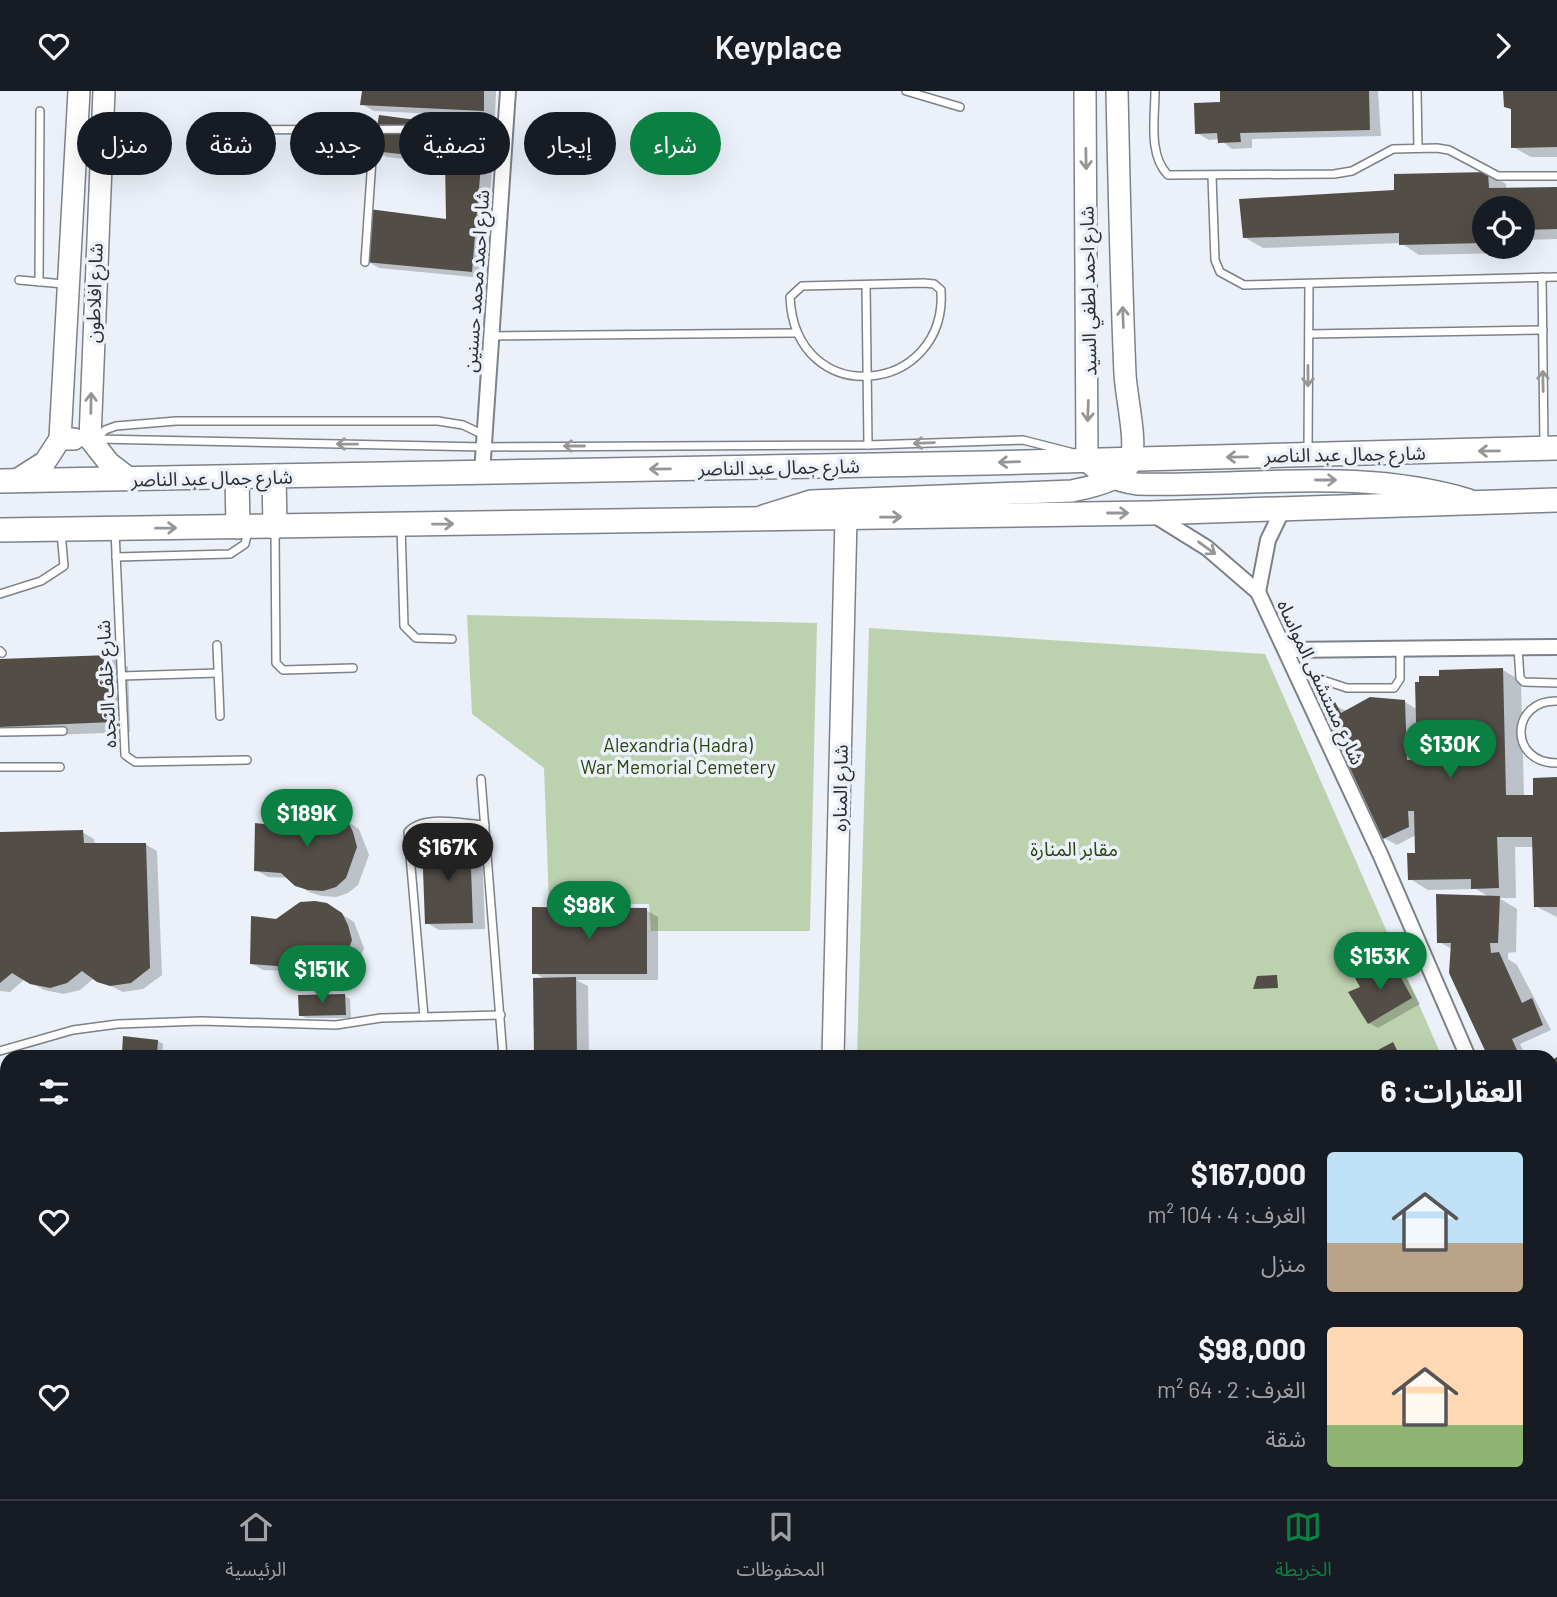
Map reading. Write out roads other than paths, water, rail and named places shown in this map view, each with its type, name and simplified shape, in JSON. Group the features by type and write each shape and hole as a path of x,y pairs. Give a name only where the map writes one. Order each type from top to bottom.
{"main road":[{"name":"شارع افلاطون","path":"60,439 79,91"},
{"name":"شارع افلاطون","path":"93,439 93,300 104,91"},
{"name":"شارع احمد لطفي السيد","path":"1085,91 1087,460"},
{"name":"شارع احمد لطفي السيد","path":"1117,91 1125,378 1132,459"},
{"path":"74,192 98,194"},
{"path":"72,218 97,220"},
{"path":"68,292 93,300"},
{"path":"8,481 45,462 60,439 93,439 109,463 130,479"},
{"name":"شارع جمال عبد الناصر","path":"8,481 1550,449"},
{"path":"755,519 811,501 1050,493 1094,487 1112,478 1132,459"},
{"path":"1087,460 1112,478 1137,484 1369,480 1430,488 1479,503"},
{"path":"237,477 243,527"},
{"path":"274,477 275,527"},
{"path":"0,530 1150,513 1557,501"},
{"name":"شارع المناره","path":"833,1050 846,518"}],"street":[{"name":"شارع احمد محمد حسنين","path":"506,112 508,91"},
{"name":"شارع احمد محمد حسنين","path":"482,473 502,175"},
{"name":"شارع مستشفى المواساه","path":"1258,591 1266,549 1283,509"},
{"name":"شارع مستشفى المواساه","path":"1150,513 1207,548 1258,591 1381,856 1465,1050"},
{"path":"1286,650 1557,647"}],"lane":[{"path":"906,91 960,107"},
{"path":"1155,91 1155,151 1159,166 1168,175 1334,174 1352,171 1393,149 1418,148 1449,150 1498,176 1557,176"},
{"path":"1417,91 1418,148"},
{"path":"40,111 40,282"},
{"path":"365,263 371,175"},
{"path":"1212,176 1215,260 1220,272 1244,285 1557,277"},
{"path":"1542,277 1550,449"},
{"path":"19,280 40,282 68,292"},
{"path":"934,284 941,291 942,300 936,324 925,346 908,364 886,376 867,377 832,370 813,358 796,333 791,320 790,297 796,288 934,284"},
{"path":"1308,455 1309,284"},
{"path":"866,285 868,445"},
{"path":"1309,334 1543,330"},
{"path":"491,336 796,333"},
{"path":"93,439 116,426 176,421 438,421 463,425 484,441"},
{"path":"93,439 868,445 1023,440 1052,445 1087,460"},
{"path":"401,524 404,626 416,638 452,639"},
{"path":"116,557 230,554 245,544 243,527"},
{"path":"275,527 276,663 284,670 353,668"},
{"name":"شارع خلف النجده","path":"115,528 125,755 131,761 247,761"},
{"path":"0,594 41,581 64,566 61,529"},
{"path":"217,645 220,716"},
{"path":"1518,648 1520,678 1524,682 1557,683"},
{"path":"1295,671 1347,688 1394,688 1401,679 1399,649"},
{"path":"121,676 218,673"},
{"path":"1557,701 1544,701 1534,706 1526,715 1521,737 1532,757 1542,763 1557,763"},
{"path":"0,732 63,731"},
{"path":"0,767 60,767"},
{"path":"481,779 503,1050"},
{"path":"424,1017 408,832 415,824 425,822 485,825"},
{"path":"3,1050 73,1030 118,1024 201,1021 336,1025 381,1019 501,1015"}],"park label":[{"name":"Alexandria (Hadra) War Memorial Cemetery","path":"678,756"},
{"name":"مقابر المنارة","path":"1074,849"}]}
